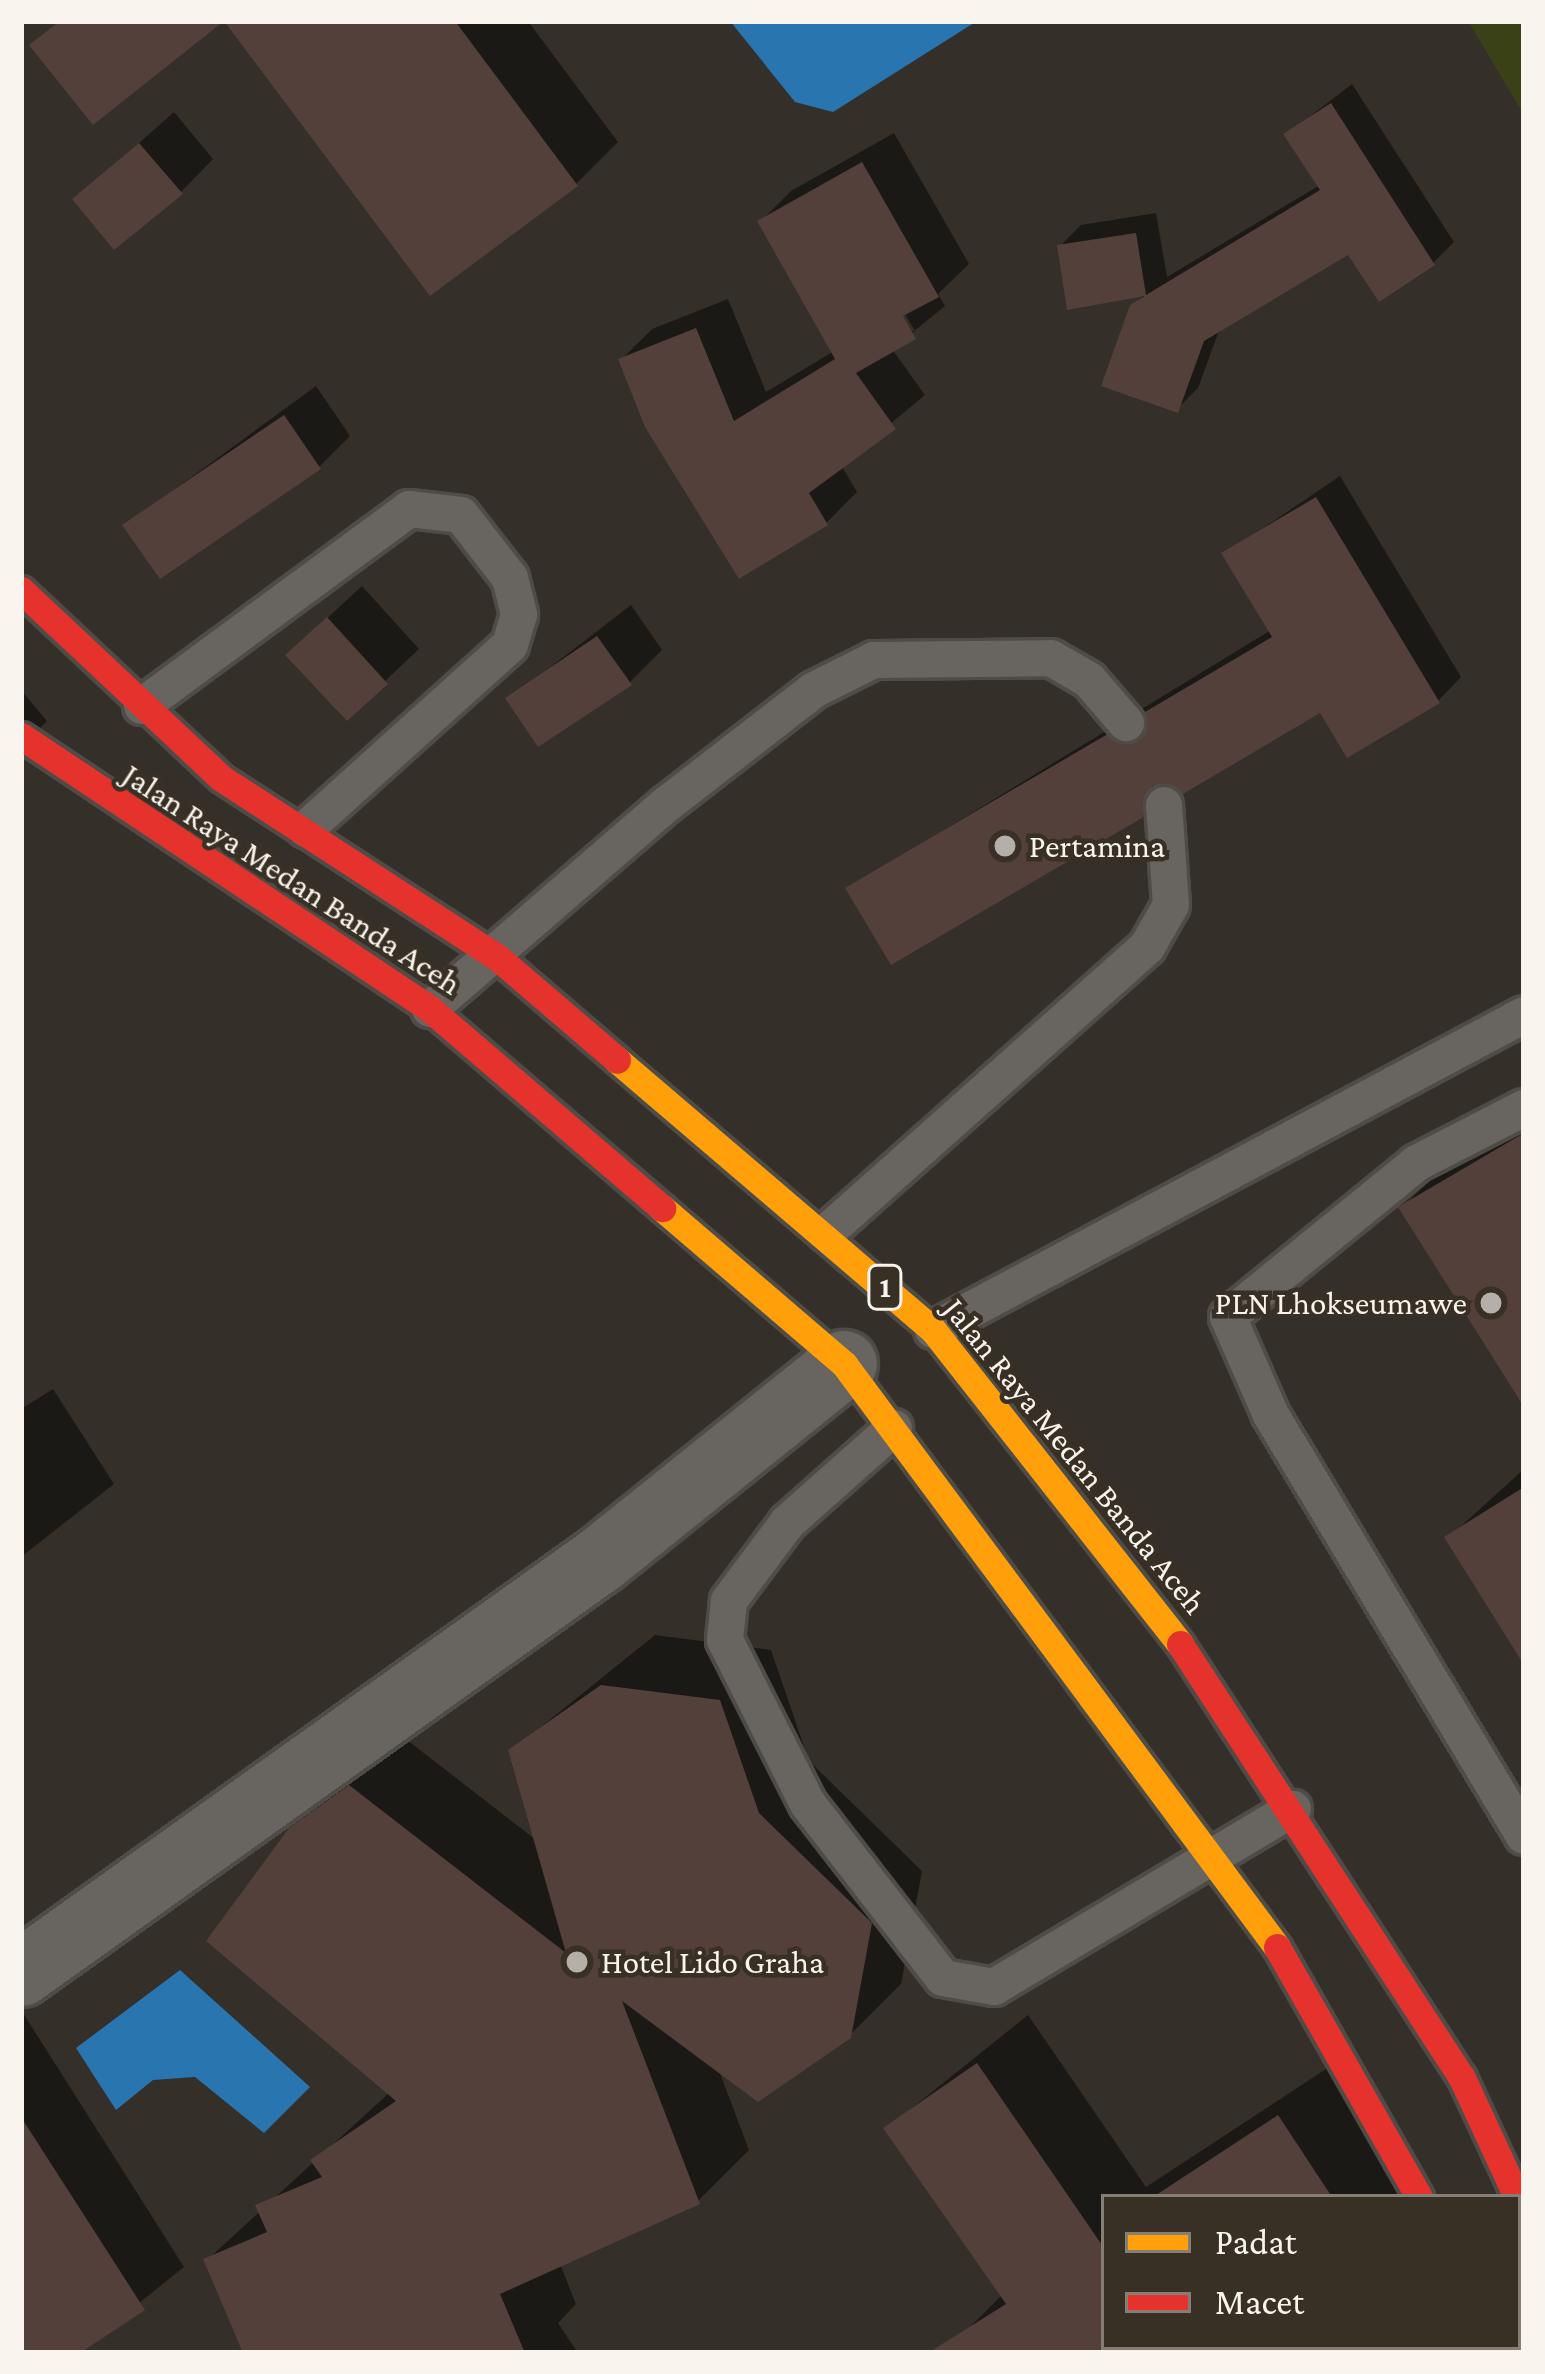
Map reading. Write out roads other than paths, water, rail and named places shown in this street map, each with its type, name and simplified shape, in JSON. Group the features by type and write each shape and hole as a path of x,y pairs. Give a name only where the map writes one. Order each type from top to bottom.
{"highway":[{"name":"Jalan Raya Medan Banda Aceh","path":"21,590 221,778 307,829 497,957 826,1233 933,1330 1169,1628 1293,1809 1462,2078 1516,2194"},
{"name":"Jalan Raya Medan Banda Aceh","path":"21,736 50,765 430,1009 844,1364 1219,1859 1335,2034 1417,2194"}],"street":[{"path":"21,1973 600,1560 844,1364"}],"lane":[{"path":"142,706 409,509 461,515 510,578 519,614 510,645 307,829"},
{"path":"430,1009 497,957 667,804 814,691 874,660 940,651 1051,658 1126,723"},
{"path":"21,792 50,765"},
{"path":"826,1233 1148,946 1171,905 1165,805"},
{"path":"933,1330 1524,1016"},
{"path":"1524,1108 1417,1163 1228,1317 1264,1402 1524,1836"},
{"path":"894,1428 788,1522 725,1620 808,1804 943,1978 977,1990 1219,1859 1293,1809"},
{"path":"1495,2153 1524,2124"}],"water":[{"path":"730,21 977,21 833,112 795,102"},
{"path":"180,1970 310,2087 264,2133 195,2077 153,2080 116,2110 76,2048"}],"place":[{"name":"Pertamina","path":"1005,846"},
{"name":"PLN Lhokseumawe","path":"1491,1303"},
{"name":"Hotel Lido Graha","path":"577,1962"}]}
